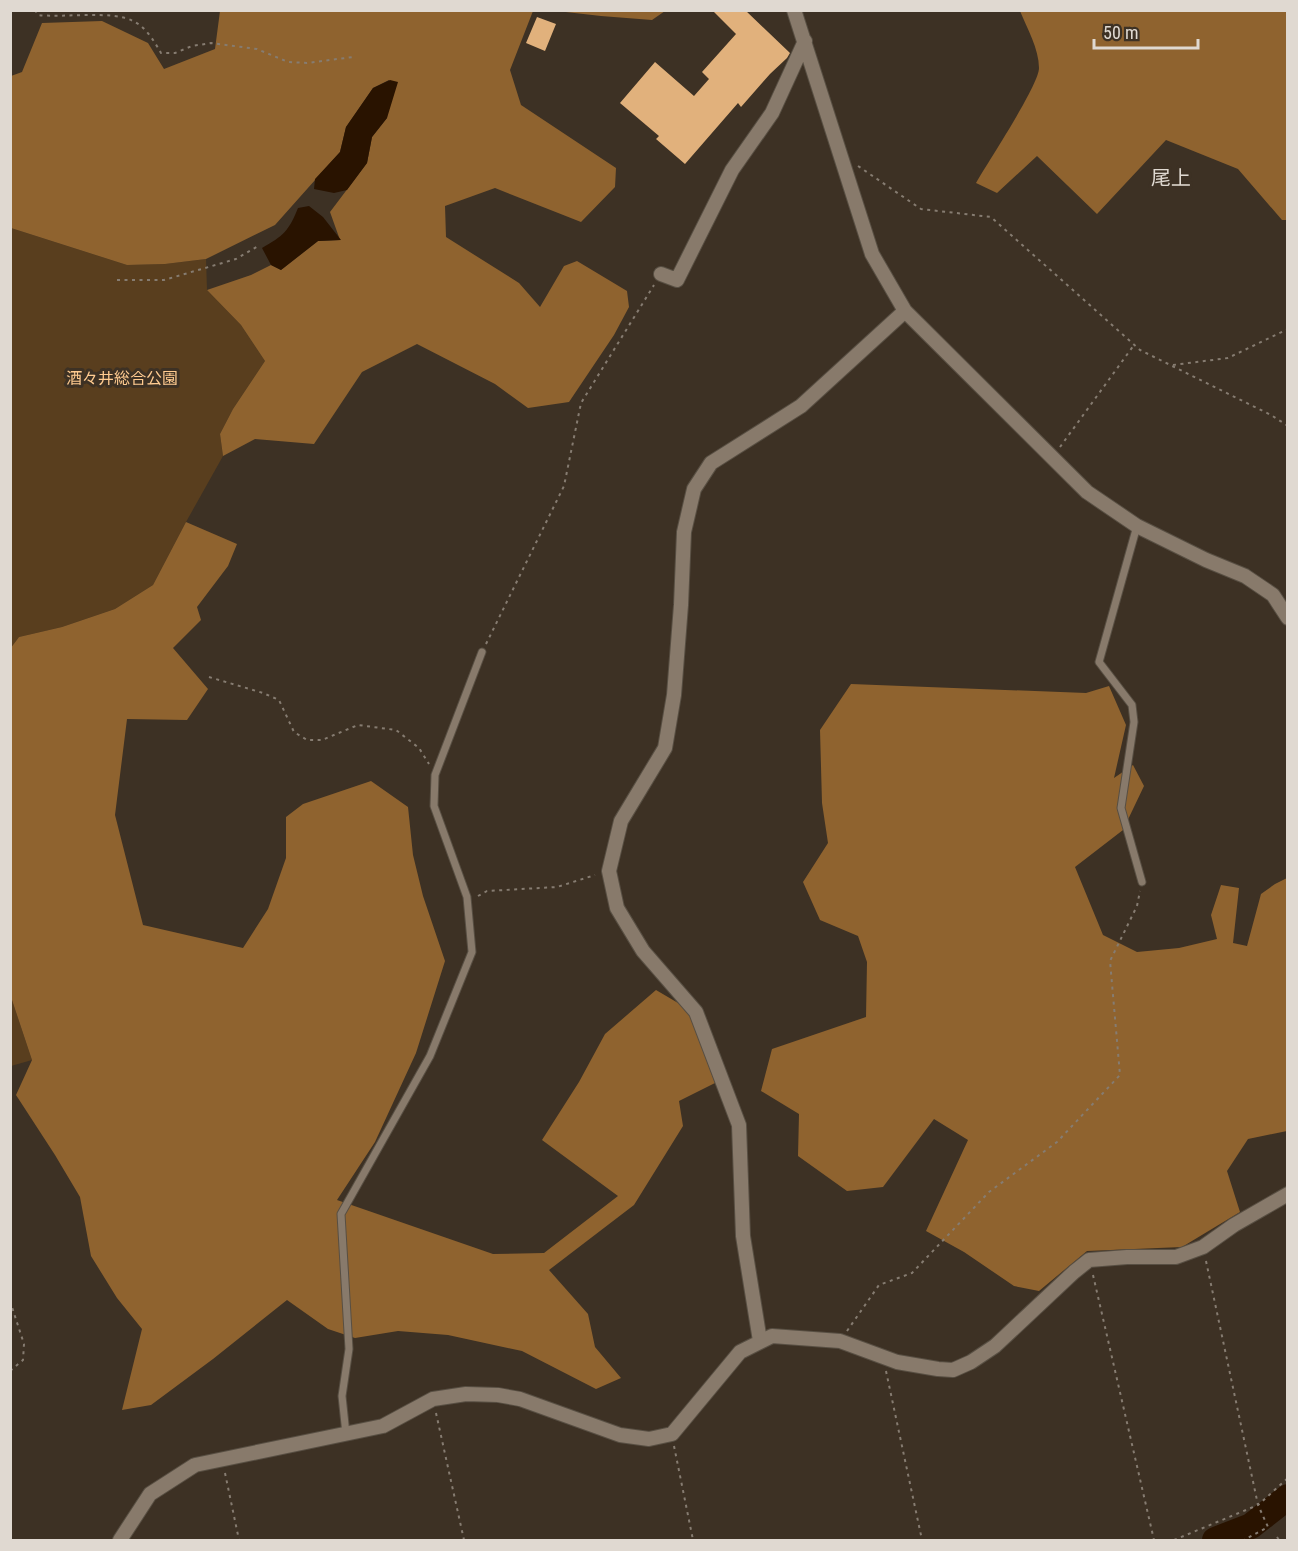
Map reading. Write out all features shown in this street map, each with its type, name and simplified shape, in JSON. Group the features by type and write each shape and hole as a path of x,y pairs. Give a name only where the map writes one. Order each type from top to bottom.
{"street":[{"path":"794,10 872,254 905,311 1087,492 1137,526 1206,560 1245,576 1273,595 1287,618"},
{"path":"661,274 677,280 732,170 772,113 805,41"},
{"path":"760,1341 743,1236 739,1125 696,1012 642,951 617,908 609,871 621,822 665,748 674,695 684,532 694,489 711,463 801,406 905,311"},
{"path":"120,1540 150,1494 195,1465 383,1426 433,1399 466,1394 498,1395 520,1400 620,1435 650,1439 672,1434 740,1352 772,1336 840,1341 897,1362 953,1370 971,1362 995,1346 1089,1260 1176,1257 1203,1247 1233,1225 1287,1194"}],"lane":[{"path":"1137,526 1099,662 1132,705 1134,722 1121,808 1142,882"},
{"path":"346,1434 342,1396 349,1349 341,1214 430,1056 472,952 467,903 434,806 435,775 483,652"}],"path":[{"path":"35,10 38,15 57,18 107,15 133,21 149,34 161,53 175,53 192,46 211,43 257,49 288,62 307,63 353,57"},
{"path":"841,154 921,209 991,218 1140,350 1271,415 1287,426"},
{"path":"117,280 164,280 236,259 260,245"},
{"path":"483,652 564,486 581,403 661,274"},
{"path":"1173,365 1228,358 1287,329"},
{"path":"1052,458 1134,345"},
{"path":"208,677 279,700 294,732 307,740 322,740 358,725 396,730 419,748 435,775"},
{"path":"467,903 487,891 557,887 609,871"},
{"path":"840,1341 879,1285 912,1273 989,1192 1057,1142 1120,1075 1110,961 1137,906 1142,882"},
{"path":"1203,1247 1258,1505 1268,1527 1244,1540"},
{"path":"1089,1260 1154,1540"},
{"path":"10,1301 24,1344 23,1360 10,1371"},
{"path":"883,1357 922,1540"},
{"path":"433,1399 464,1540"},
{"path":"672,1434 693,1540"},
{"path":"222,1461 239,1540"},
{"path":"1174,1540 1258,1505 1287,1478"}],"green space":[{"name":"酒々井総合公園","path":"11,228 127,265 165,264 206,259 207,290 241,325 265,361 233,409 220,434 223,456 153,585 115,609 62,627 19,637 11,648"},
{"path":"10,994 32,1060 11,1066 10,1066"}],"shaded area":[{"path":"220,11 533,11 510,70 521,105 616,168 615,187 581,222 495,188 445,206 446,237 519,283 540,307 564,266 577,261 627,291 629,307 614,335 569,402 528,408 495,384 417,344 362,372 314,444 255,439 223,456 220,434 233,409 265,361 241,325 207,290 251,275 271,265 281,270 318,241 340,240 330,212 367,163 372,137 387,118 389,80 373,88 346,127 340,152 275,225 206,259 165,264 127,265 11,228 11,76 22,72 42,23 102,21 148,43 164,69 215,49"},
{"path":"557,11 665,11 652,20"},
{"path":"1020,11 1287,11 1287,220 1282,220 1238,169 1166,140 1097,214 1037,156 997,193 976,183 1022,107 1037,77 1039,68 1037,53"},
{"path":"390,80 398,82 387,118 372,137 367,163 347,190 334,193 314,189 315,179 340,152 346,127 373,88"},
{"path":"309,206 323,217 341,240 318,241 281,270 271,265 262,248 284,232 292,222 298,208"},
{"path":"186,522 237,544 228,566 197,607 201,620 173,648 208,689 187,720 127,719 115,815 143,925 243,948 268,909 286,858 286,817 303,804 371,781 408,807 413,855 423,896 445,961 416,1053 375,1142 337,1200 493,1254 544,1253 618,1196 542,1140 579,1082 605,1034 656,990 690,1010 704,1041 705,1056 715,1083 679,1101 683,1126 634,1205 549,1270 588,1314 595,1347 621,1378 596,1389 522,1351 448,1335 398,1331 355,1338 328,1329 287,1300 151,1405 122,1410 142,1329 117,1298 91,1256 80,1197 16,1095 32,1060 10,994 10,649 19,637 62,627 115,609 153,585"},
{"path":"851,684 1086,693 1109,686 1126,725 1114,778 1133,765 1144,786 1123,830 1075,867 1103,935 1137,952 1179,948 1217,939 1211,915 1221,885 1239,888 1233,943 1247,946 1261,894 1287,878 1287,1131 1248,1139 1227,1171 1240,1212 1182,1247 1087,1251 1039,1291 1014,1286 964,1252 926,1231 968,1140 934,1119 883,1187 847,1191 798,1156 799,1114 761,1091 772,1049 866,1017 867,962 858,936 820,920 803,882 828,843 822,803 820,730"}],"building":[{"path":"712,10 745,10 790,53 741,107 738,103 685,164 656,139 659,136 620,103 655,62 694,96 709,79 702,72 736,34"},
{"path":"537,17 556,24 545,51 526,43"}],"waterway":[{"path":"1215,1540 1251,1526 1288,1497"}],"district":[{"name":"尾上","path":"1171,178"}]}
